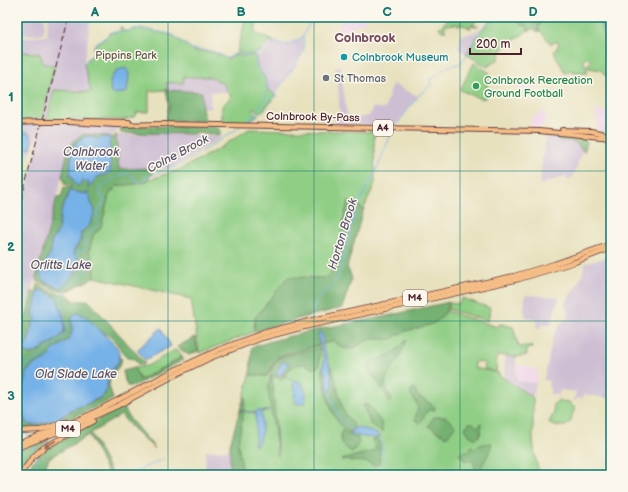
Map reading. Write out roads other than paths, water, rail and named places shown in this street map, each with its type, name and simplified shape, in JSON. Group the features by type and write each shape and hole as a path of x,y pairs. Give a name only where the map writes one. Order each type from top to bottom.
{"highway":[{"name":"Colnbrook By-Pass","path":"17,123 116,121 135,123 539,131 611,137"},
{"name":"Colnbrook By-Pass","path":"539,131 594,131 611,137"},
{"name":"M4","path":"17,444 116,404 202,357 262,333 311,320 514,276 611,244"},
{"name":"M4","path":"17,448 71,427 194,365 223,352 262,338 304,326 520,279 611,250"},
{"path":"17,430 37,430 50,427 116,404"},
{"path":"19,475 36,454 43,448 116,404"}],"water":[{"path":"599,17 611,17 611,44 605,36 609,34 605,35 602,30 606,28 602,29"},
{"path":"126,68 129,74 127,92 111,94 110,81 113,74 116,73 117,70"},
{"path":"25,132 29,133 32,140 31,148 28,149 18,145 17,135 21,137"},
{"name":"Colnbrook Water","path":"91,136 97,139 102,137 111,138 109,141 109,151 111,157 110,173 97,177 88,189 89,181 85,183 82,180 78,186 73,182 73,177 69,175 71,169 71,158 75,147 74,144 85,137"},
{"name":"Orlitts Lake","path":"70,191 86,194 89,192 91,203 95,212 89,226 81,232 80,241 73,252 76,258 83,261 84,264 60,288 45,282 39,271 51,253 51,243 58,231 61,212"},
{"name":"Orlitts Lake","path":"38,290 44,291 57,298 64,320 64,331 62,335 51,343 35,353 28,354 22,350 29,340 33,322 37,319 33,315"},
{"name":"Old Slade Lake","path":"79,313 86,317 116,346 119,352 118,363 109,374 106,391 103,396 85,405 70,410 57,419 45,423 29,425 18,405 18,395 24,383 26,373 35,364 46,360 53,350 69,339 72,332 72,317"},
{"path":"161,328 171,346 145,360 137,350"},
{"path":"319,331 322,334 323,346 330,366 333,386 330,391 328,389 326,374 323,368 324,358 318,338"},
{"path":"282,361 289,363 282,374 277,376 276,374"},
{"path":"291,379 301,382 306,393 305,403 299,404 294,402 294,381"},
{"path":"258,410 270,410 261,412 261,436 260,441 255,446 256,413 240,411 256,412"},
{"path":"358,427 381,437 372,438 352,435 353,429"}],"waterway":[{"name":"Colne Brook","path":"245,124 260,113 268,104 298,61 304,49 303,36 309,25 308,17"},
{"name":"Horton Brook","path":"397,124 419,95 431,85 430,79 435,77 442,70 453,65 460,64 482,28 493,17"},
{"path":"85,64 88,58 94,54 95,43 106,37 110,32 132,30 135,28 172,34 192,49 213,51 226,58 237,52 240,55 258,53 272,42 286,45 298,40 302,36"},
{"path":"250,119 262,102 268,88 255,60 256,55"},
{"name":"Colne Brook","path":"17,382 27,364 41,357 48,348 65,336 67,325 61,301 62,294 85,273 90,264 89,259 77,256 77,252 83,251 85,248 84,237 96,227 98,212 105,201 99,193 101,187 117,177 129,173 139,183 149,176 177,166 192,158 240,127"},
{"name":"Horton Brook","path":"313,313 314,304 338,279 356,209 376,171 392,132"},
{"name":"Horton Brook","path":"330,391 337,413 347,427 352,430"},
{"name":"Colne Brook","path":"17,413 24,428"},
{"name":"Colne Brook","path":"27,433 29,437"},
{"name":"Horton Brook","path":"380,438 382,444 383,468"},
{"name":"Colne Brook","path":"33,445 36,452"},
{"name":"Colne Brook","path":"31,475 39,458 38,456"},
{"path":"127,475 164,459"}],"railway":[{"path":"17,216 69,17"}],"place":[{"name":"Colnbrook Museum","path":"344,57"},
{"name":"St Thomas","path":"326,78"},
{"name":"Colnbrook Recreation Ground Football","path":"476,86"}],"district":[{"name":"Colnbrook","path":"365,38"}],"park label":[{"name":"Pippins Park","path":"126,55"}]}
